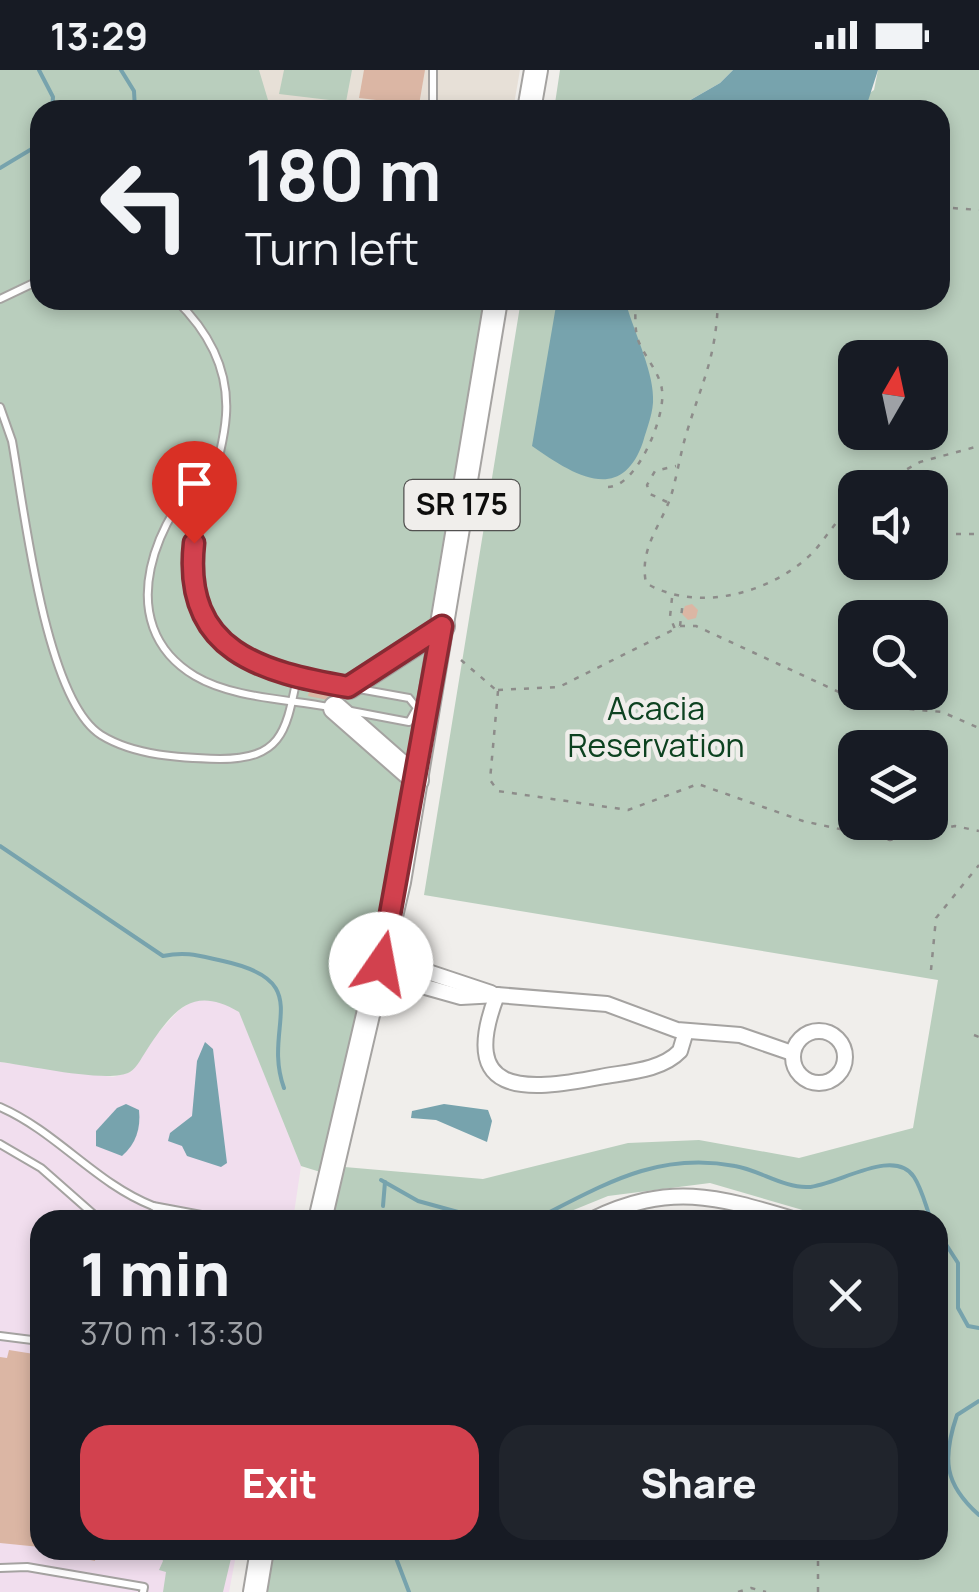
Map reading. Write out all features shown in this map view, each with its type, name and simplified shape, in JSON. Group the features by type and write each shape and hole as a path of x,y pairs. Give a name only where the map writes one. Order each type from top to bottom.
{"main road":[{"path":"531,100 536,70"},
{"name":"SR 175","path":"322,1210 381,964 417,780 494,310"},
{"path":"348,687 442,626"},
{"path":"335,708 417,780"},
{"path":"255,1592 260,1560"}],"street":[{"path":"381,964 404,981 461,996 607,1004 686,1031 740,1035 792,1053"},
{"path":"496,995 485,1034 486,1066 497,1078 512,1085 568,1082 655,1066 680,1051 686,1031"},
{"path":"614,1210 672,1194 703,1194 760,1210"}],"lane":[{"path":"432,70 433,100"},
{"path":"0,299 30,285"},
{"path":"186,310 200,325 220,364 226,412 216,460 192,556 201,608 236,653 252,664 297,678 409,698 416,708 409,722 223,687 194,676 171,656 150,616 148,572 156,542 200,475 216,460"},
{"path":"0,408 12,441 52,646 66,689 86,721 100,734 136,750 235,759 262,753 284,732 297,678"},
{"path":"0,1107 57,1139 112,1186 158,1210"},
{"path":"0,1144 36,1165 88,1210"},
{"path":"153,1206 174,1210"},
{"path":"0,1336 30,1340"},
{"path":"0,1568 40,1569 144,1587 143,1592"}],"path":[{"path":"950,209 979,210"},
{"path":"608,488 622,485 636,470 651,440 662,395 636,336 635,310"},
{"path":"717,310 714,354 668,502 651,533 643,570 646,583 684,599 728,596 793,567 814,550 838,521"},
{"path":"905,470 979,446"},
{"path":"668,502 650,494 647,485 655,471 678,466"},
{"path":"948,534 979,534"},
{"path":"672,596 670,617 678,628"},
{"path":"678,628 684,599"},
{"path":"460,660 498,691 558,687 678,628 696,626 867,704 942,712 979,728"},
{"path":"498,691 490,780 498,791 628,810 698,784 803,821 890,840 955,826 979,831"},
{"path":"931,970 936,918 979,864"},
{"path":"818,1560 818,1592"},
{"path":"738,1592 751,1588 766,1592"}],"shaded area":[{"path":"180,70 520,70 515,100 194,100"},
{"path":"196,999 218,999 239,1011 301,1166 294,1210 30,1210 30,1560 235,1560 229,1592 0,1592 0,1062 113,1077 131,1072 179,1010"}],"green space":[{"name":"Acacia Reservation","path":"0,70 259,70 268,100 30,100 30,310 494,310 446,600 333,1166 483,1179 628,1143 699,1140 799,1158 913,1128 938,980 424,895 519,310 950,310 950,100 859,100 874,90 878,70 979,70 979,1592 255,1592 260,1560 948,1560 948,1210 803,1210 710,1183 608,1196 574,1210 322,1210 330,1175 301,1166 239,1012 209,1001 186,1005 157,1034 135,1068 105,1076 0,1062"},
{"path":"284,70 352,70 346,100 279,94"},
{"path":"560,70 733,70 720,83 690,100 556,100"},
{"path":"231,1560 223,1592 163,1592 166,1572 159,1570 163,1561"}],"water":[{"path":"733,70 878,70 868,100 690,100 720,83"},
{"path":"555,310 628,310 646,362 653,402 634,462 622,474 609,479 594,478 563,466 532,446"},
{"path":"205,1042 213,1049 227,1163 221,1167 187,1156 182,1146 168,1141 170,1133 192,1116 197,1061"},
{"path":"126,1104 139,1110 139,1123 134,1141 122,1156 96,1146 96,1131 117,1108"},
{"path":"444,1104 488,1110 492,1121 487,1142 436,1120 411,1118 412,1111"}],"building":[{"path":"364,70 425,70 420,100 359,98"},
{"path":"692,604 698,610 696,618 688,620 682,614 685,606"},
{"path":"310,686 330,690 328,700 308,696"},
{"path":"9,1350 30,1353 30,1546 0,1543 0,1357 7,1358"}],"waterway":[{"path":"39,70 53,100"},
{"path":"121,70 134,91 134,100"},
{"path":"0,168 30,150"},
{"path":"0,846 163,956 186,954 223,961 252,970 270,981 281,1009 278,1045 284,1088"},
{"path":"554,1210 630,1175 680,1163 735,1166 790,1185 808,1187 893,1165 905,1168 914,1177 928,1210"},
{"path":"381,1180 418,1201 451,1210"},
{"path":"383,1206 385,1182"},
{"path":"948,1248 958,1263 958,1308 968,1326 979,1328"},
{"path":"979,1401 957,1415 948,1458 953,1481 979,1515"},
{"path":"397,1560 409,1592"}],"route":[{"path":"194,543 192,574 201,608 211,625 236,653 276,673 348,687 387,666 442,626 399,882 381,964"}]}
